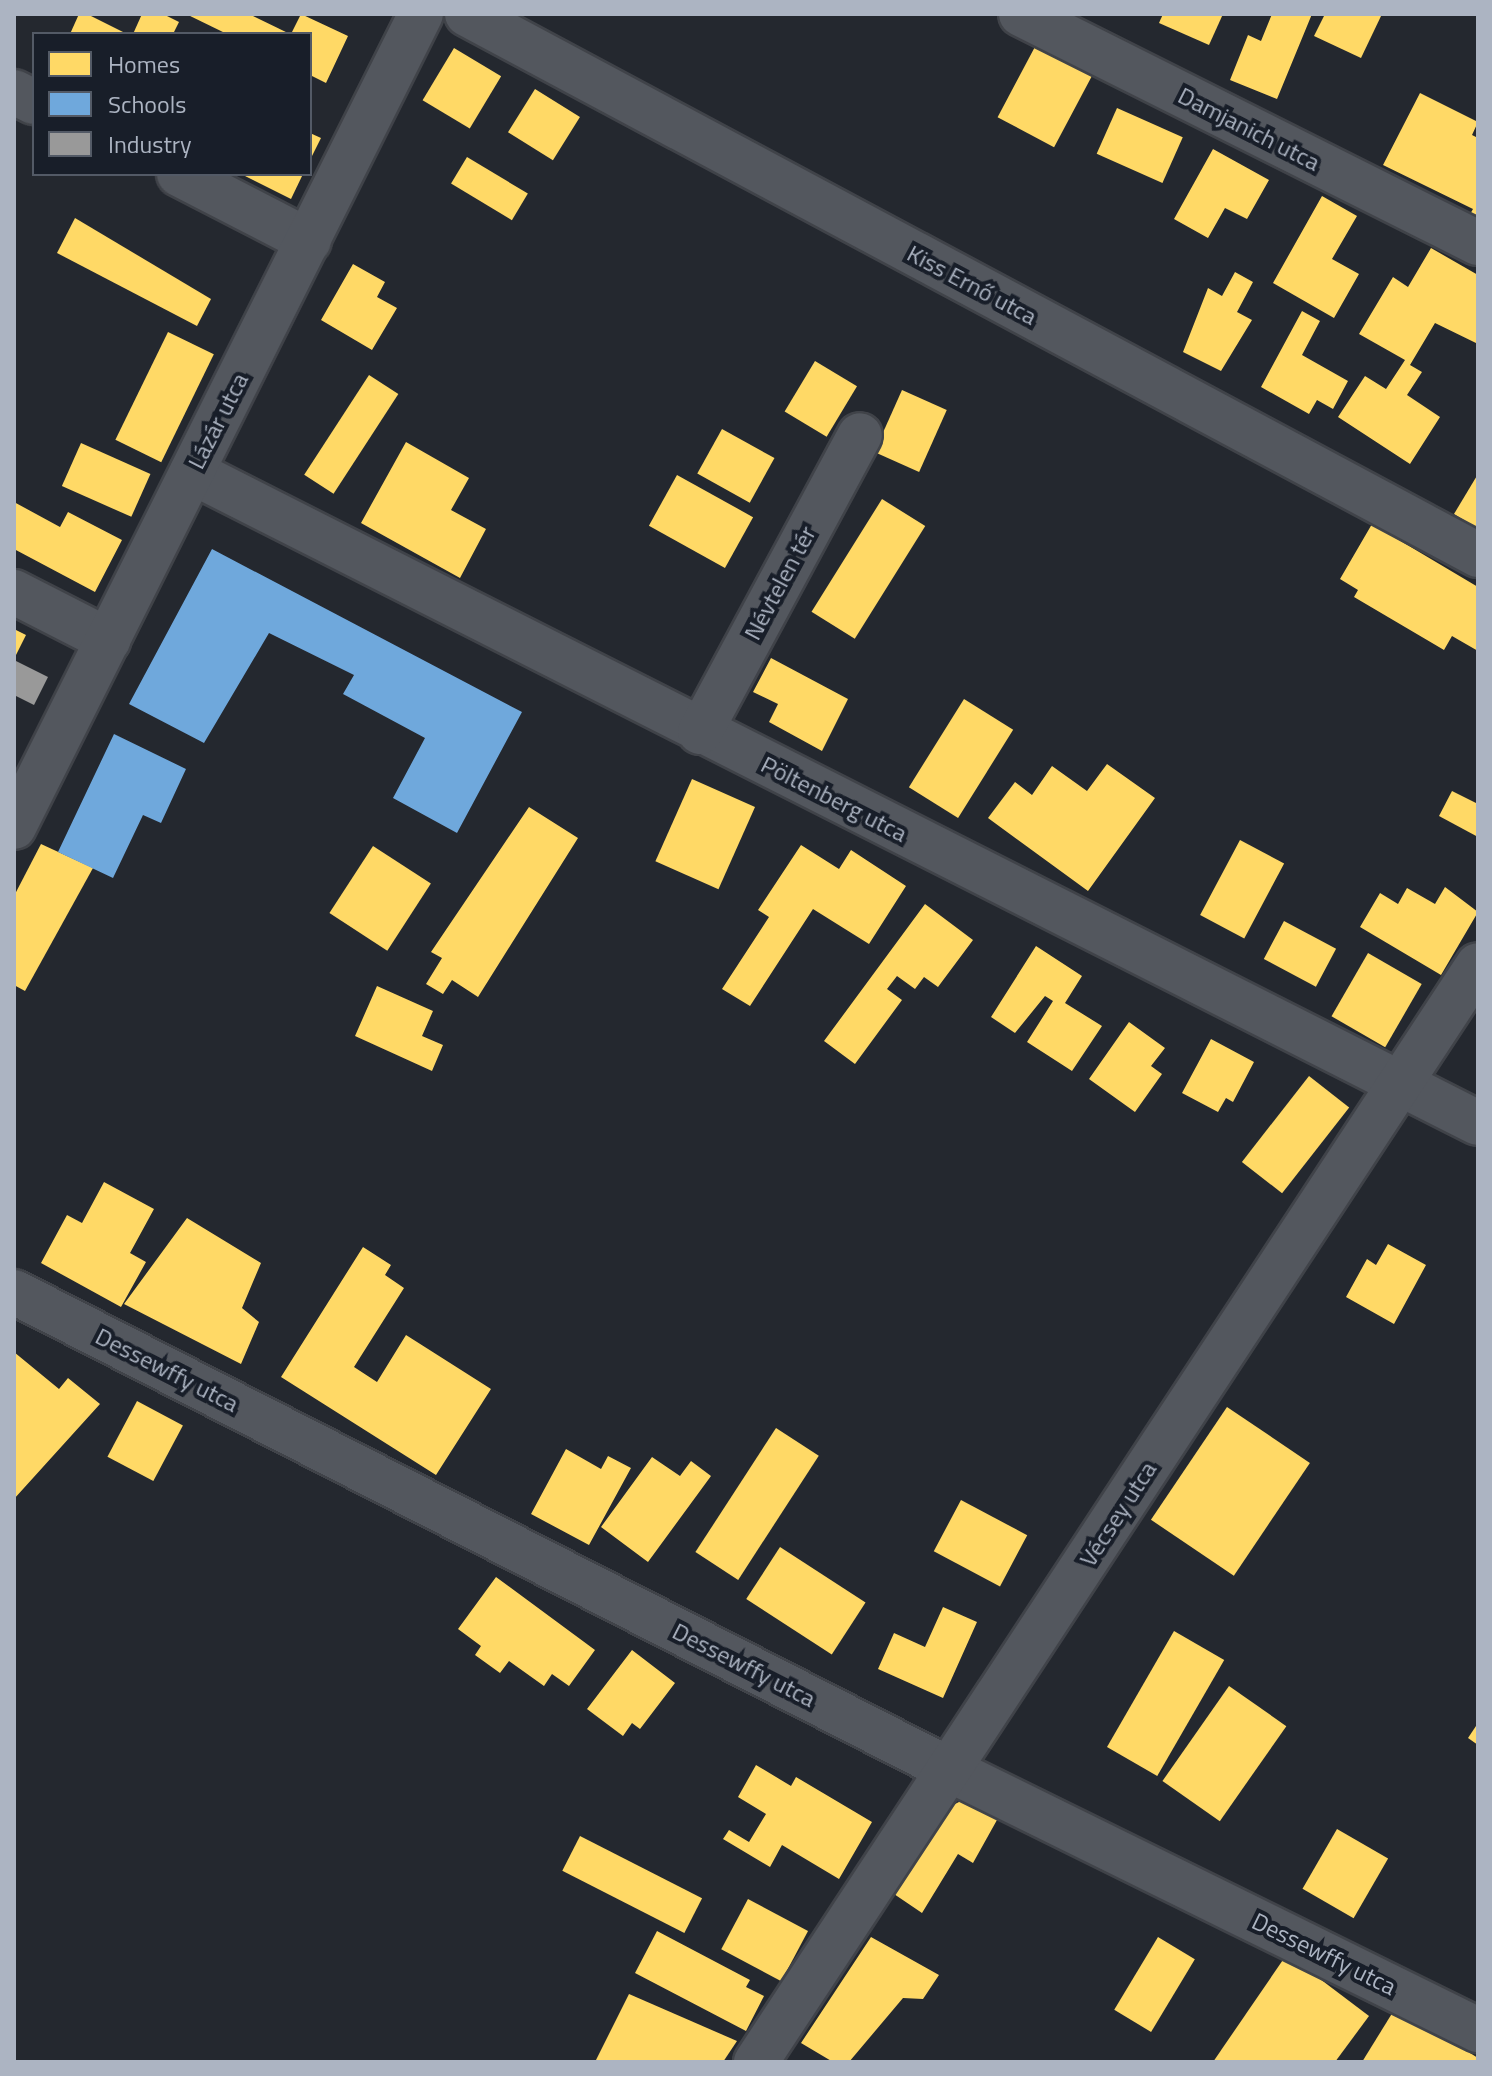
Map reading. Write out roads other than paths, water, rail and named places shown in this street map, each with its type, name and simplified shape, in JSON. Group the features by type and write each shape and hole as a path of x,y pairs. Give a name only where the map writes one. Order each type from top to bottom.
{"street":[{"name":"Lázár utca","path":"14,827 421,14"},
{"name":"Kiss Ernő utca","path":"467,14 1478,555"},
{"name":"Damjanich utca","path":"1021,14 1478,243"},
{"path":"14,92 32,101"},
{"path":"183,176 309,241"},
{"name":"Névtelen tér","path":"700,732 860,435"},
{"name":"Pöltenberg utca","path":"192,472 700,732 1478,1123"},
{"path":"14,592 108,640"},
{"name":"Vécsey utca","path":"756,2062 1478,965"},
{"name":"Dessewffy utca","path":"14,1292 950,1770 1478,2030"}]}
